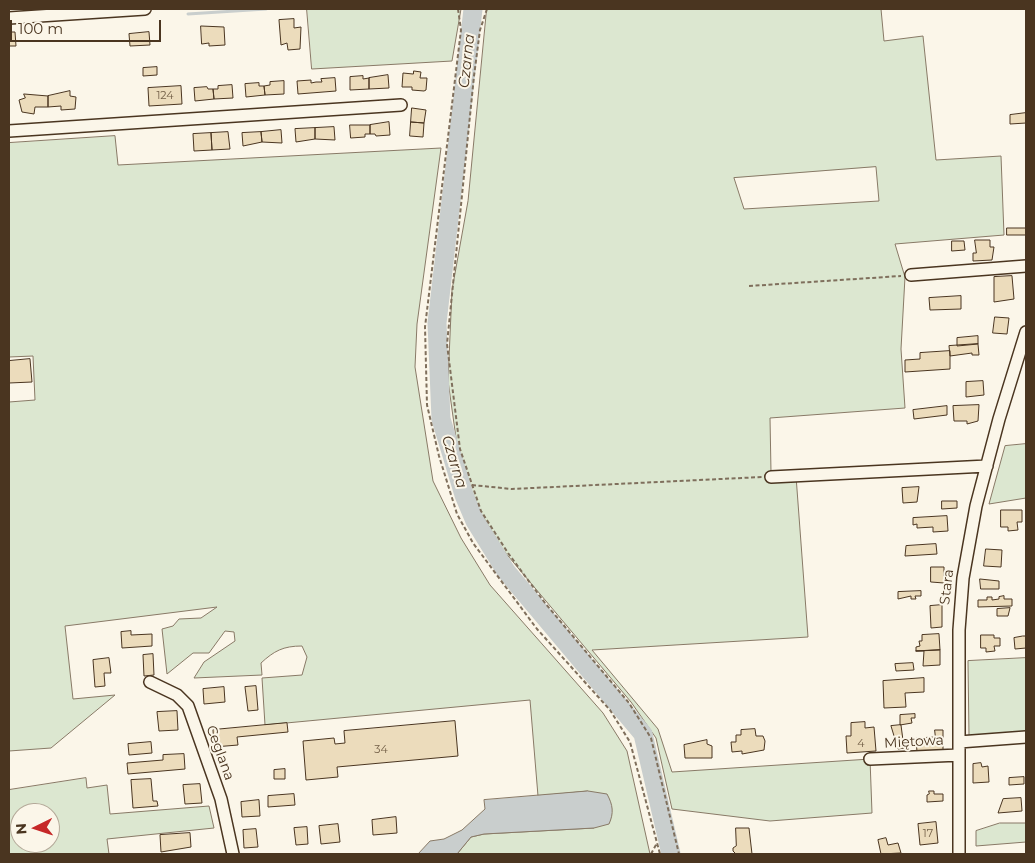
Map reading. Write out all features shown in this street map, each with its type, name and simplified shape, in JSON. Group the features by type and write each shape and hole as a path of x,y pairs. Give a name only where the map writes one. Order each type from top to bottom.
{"street":[{"path":"9,18 145,9"},
{"path":"9,131 401,105"},
{"path":"911,275 1026,266"},
{"name":"Stara","path":"959,854 960,605 969,542 987,466 1026,332"},
{"path":"771,477 987,466"},
{"name":"Ceglana","path":"150,682 177,695 188,706 221,798 233,854"},
{"path":"959,742 1026,737"},
{"name":"Miętowa","path":"870,759 959,755"}],"path":[{"path":"458,9 461,30 425,327 428,405 439,456 457,514 473,543 537,629 610,710 630,742 660,854"},
{"path":"487,9 480,30 474,76 447,344 460,449 482,511 508,552 544,603 630,703 651,738 679,854"},
{"path":"749,286 911,275"},
{"path":"472,485 512,489 771,477"},
{"path":"651,854 657,843"}],"green space":[{"path":"307,9 461,9 452,61 312,69"},
{"path":"487,9 881,9 884,41 923,36 936,160 1001,156 1004,235 895,244 905,277 901,349 905,408 770,418 771,472 796,476 808,637 592,650 658,729 672,772 870,759 872,813 770,821 672,809 656,738 631,702 503,550 473,500 457,445 448,381 452,290 468,201","holes":["876,167 879,201 744,209 734,178"]},
{"path":"115,136 118,165 441,148 417,324 415,367 433,481 461,538 490,585 603,713 627,751 650,854 457,854 471,837 484,834 594,828 588,791 538,796 530,700 265,725 262,678 302,675 307,657 302,646 284,648 270,655 261,663 262,675 194,678 204,662 235,641 234,632 225,631 209,653 193,653 167,674 162,629 173,626 179,619 201,618 217,607 65,626 73,699 115,695 51,748 9,751 9,402 35,400 33,356 9,357 9,143"},
{"path":"1026,444 1026,498 989,504 1005,446"},
{"path":"1026,658 1026,732 969,736 968,661"},
{"path":"86,778 87,788 107,785 110,814 209,806 214,828 107,839 109,854 9,854 9,790"},
{"path":"1000,823 1026,823 1026,842 976,846 976,831"}],"shaded area":[{"path":"588,791 607,794 612,809 609,824 594,828 484,834 471,837 457,854 418,854 430,841 444,839 462,830 485,809 484,800"}],"building":[{"path":"294,19 294,28 301,27 300,49 288,50 287,43 281,45 279,20"},
{"path":"201,26 224,27 225,45 209,46 209,43 202,44"},
{"path":"9,32 15,32 16,46 9,46"},
{"path":"149,32 150,45 130,46 129,34"},
{"path":"157,67 157,75 143,76 143,68"},
{"path":"414,71 421,72 420,78 427,78 426,90 412,90 412,87 402,87 403,73 413,74"},
{"path":"388,75 389,88 369,89 369,78"},
{"path":"363,76 363,79 369,78 369,89 350,90 350,77"},
{"path":"335,78 336,91 298,94 297,81 311,80 311,83 322,82 321,79"},
{"path":"284,81 284,94 265,95 264,86 270,85 270,82"},
{"path":"259,83 259,86 264,86 265,95 246,97 245,84"},
{"path":"232,85 233,98 214,99 213,89 218,89 218,86"},
{"path":"181,86 182,104 149,106 148,88"},
{"path":"207,87 208,89 213,89 214,99 195,101 194,88"},
{"path":"70,91 70,96 76,97 75,109 61,110 61,106 48,107 48,96"},
{"path":"24,94 48,96 48,107 35,107 34,114 22,112 19,100 25,98"},
{"path":"412,108 426,110 424,123 411,122"},
{"path":"1026,113 1026,123 1010,124 1010,115"},
{"path":"389,122 390,135 376,136 375,134 370,134 370,125"},
{"path":"411,122 424,123 423,137 410,136"},
{"path":"350,125 370,125 370,134 365,134 365,137 351,138"},
{"path":"334,127 335,140 315,139 315,128"},
{"path":"315,128 315,139 296,142 295,129"},
{"path":"281,130 282,143 262,142 261,132"},
{"path":"228,132 230,149 212,150 211,133"},
{"path":"261,132 262,142 243,146 242,133"},
{"path":"211,133 212,150 194,151 193,134"},
{"path":"1007,228 1026,228 1026,235 1007,235"},
{"path":"975,240 990,240 990,247 994,247 992,260 973,261 973,253 976,253"},
{"path":"952,241 964,241 965,250 952,251"},
{"path":"1012,276 1014,299 994,302 994,277"},
{"path":"961,296 961,309 930,310 929,298"},
{"path":"995,317 1009,318 1007,334 993,333"},
{"path":"978,336 978,344 957,346 957,338"},
{"path":"978,344 979,355 972,355 972,353 950,356 949,346"},
{"path":"950,351 950,369 905,372 905,360 920,359 920,353"},
{"path":"30,359 32,382 9,383 9,361"},
{"path":"983,381 984,395 966,397 966,382"},
{"path":"979,405 978,421 967,424 967,421 954,421 953,406"},
{"path":"947,406 947,415 914,419 913,410"},
{"path":"919,487 917,502 903,503 902,488"},
{"path":"942,501 957,501 957,508 942,509"},
{"path":"1001,510 1022,510 1022,522 1017,522 1018,530 1008,531 1008,527 1001,527"},
{"path":"947,516 948,531 933,532 933,527 917,528 917,524 913,525 913,518"},
{"path":"936,544 937,554 905,556 906,546"},
{"path":"986,549 1002,550 1001,567 984,566"},
{"path":"931,567 944,567 944,583 931,582"},
{"path":"980,579 999,581 999,589 981,589"},
{"path":"921,591 921,596 915,596 916,599 911,599 911,596 898,599 898,592"},
{"path":"1004,596 1004,599 1012,599 1012,606 978,607 978,600 987,600 987,597 992,597 992,600 999,599 999,597"},
{"path":"942,605 942,627 931,628 930,606"},
{"path":"1010,608 1008,616 997,616 997,609"},
{"path":"131,631 131,635 152,634 152,646 122,648 121,632"},
{"path":"939,634 940,650 916,651 916,647 920,646 919,641 922,641 922,635"},
{"path":"981,635 994,635 994,638 1000,638 1000,646 994,646 995,651 986,652 986,648 981,648"},
{"path":"1026,636 1026,648 1015,649 1014,638"},
{"path":"940,650 940,665 923,666 924,651 916,651"},
{"path":"153,654 154,675 144,676 143,655"},
{"path":"109,658 111,673 104,673 105,686 95,687 93,660"},
{"path":"913,663 914,670 896,671 895,664"},
{"path":"924,678 924,692 905,693 906,707 884,708 883,681"},
{"path":"256,686 258,710 248,711 245,687"},
{"path":"224,687 225,702 204,704 203,689"},
{"path":"177,711 178,730 159,731 157,712"},
{"path":"915,714 915,718 911,718 912,723 900,725 900,715"},
{"path":"455,721 458,756 337,767 338,777 306,780 303,741 334,738 335,744 345,743 344,731"},
{"path":"865,722 865,728 874,727 876,751 847,753 846,736 851,736 851,723"},
{"path":"287,723 288,732 237,737 238,745 214,747 213,730"},
{"path":"901,725 904,748 898,749 891,726"},
{"path":"755,729 756,736 763,736 765,741 764,750 742,754 742,751 732,752 731,742 736,742 736,735 741,735 741,730"},
{"path":"935,730 943,730 943,752 917,752 916,738 935,737"},
{"path":"707,740 707,744 712,746 712,758 685,758 684,745"},
{"path":"151,742 152,753 129,755 128,744"},
{"path":"184,754 185,769 128,774 127,763 163,760 163,755"},
{"path":"981,763 982,767 988,766 989,782 973,783 973,764"},
{"path":"285,769 285,779 274,779 274,770"},
{"path":"1024,777 1024,784 1009,785 1009,778"},
{"path":"151,779 153,801 157,801 158,806 133,808 131,780"},
{"path":"200,784 202,803 185,804 183,785"},
{"path":"929,791 934,791 934,794 943,794 943,801 927,802"},
{"path":"294,794 295,805 268,807 268,796"},
{"path":"1021,798 1022,811 998,813 1003,799"},
{"path":"259,800 260,816 242,817 241,802"},
{"path":"396,817 397,833 373,835 372,820"},
{"path":"936,822 938,843 920,845 918,824"},
{"path":"338,824 340,842 321,844 319,826"},
{"path":"307,827 308,844 296,845 294,828"},
{"path":"736,828 749,828 752,854 736,854 733,851 733,848 736,846"},
{"path":"256,829 258,847 244,848 243,830"},
{"path":"190,833 191,847 161,852 160,835"},
{"path":"886,838 888,845 898,843 901,853 881,854 878,840"}],"waterway":[{"path":"188,14 266,9"},
{"name":"Czarna","path":"473,9 437,323 441,419 464,495 475,521 506,571 643,734 671,854"}]}
